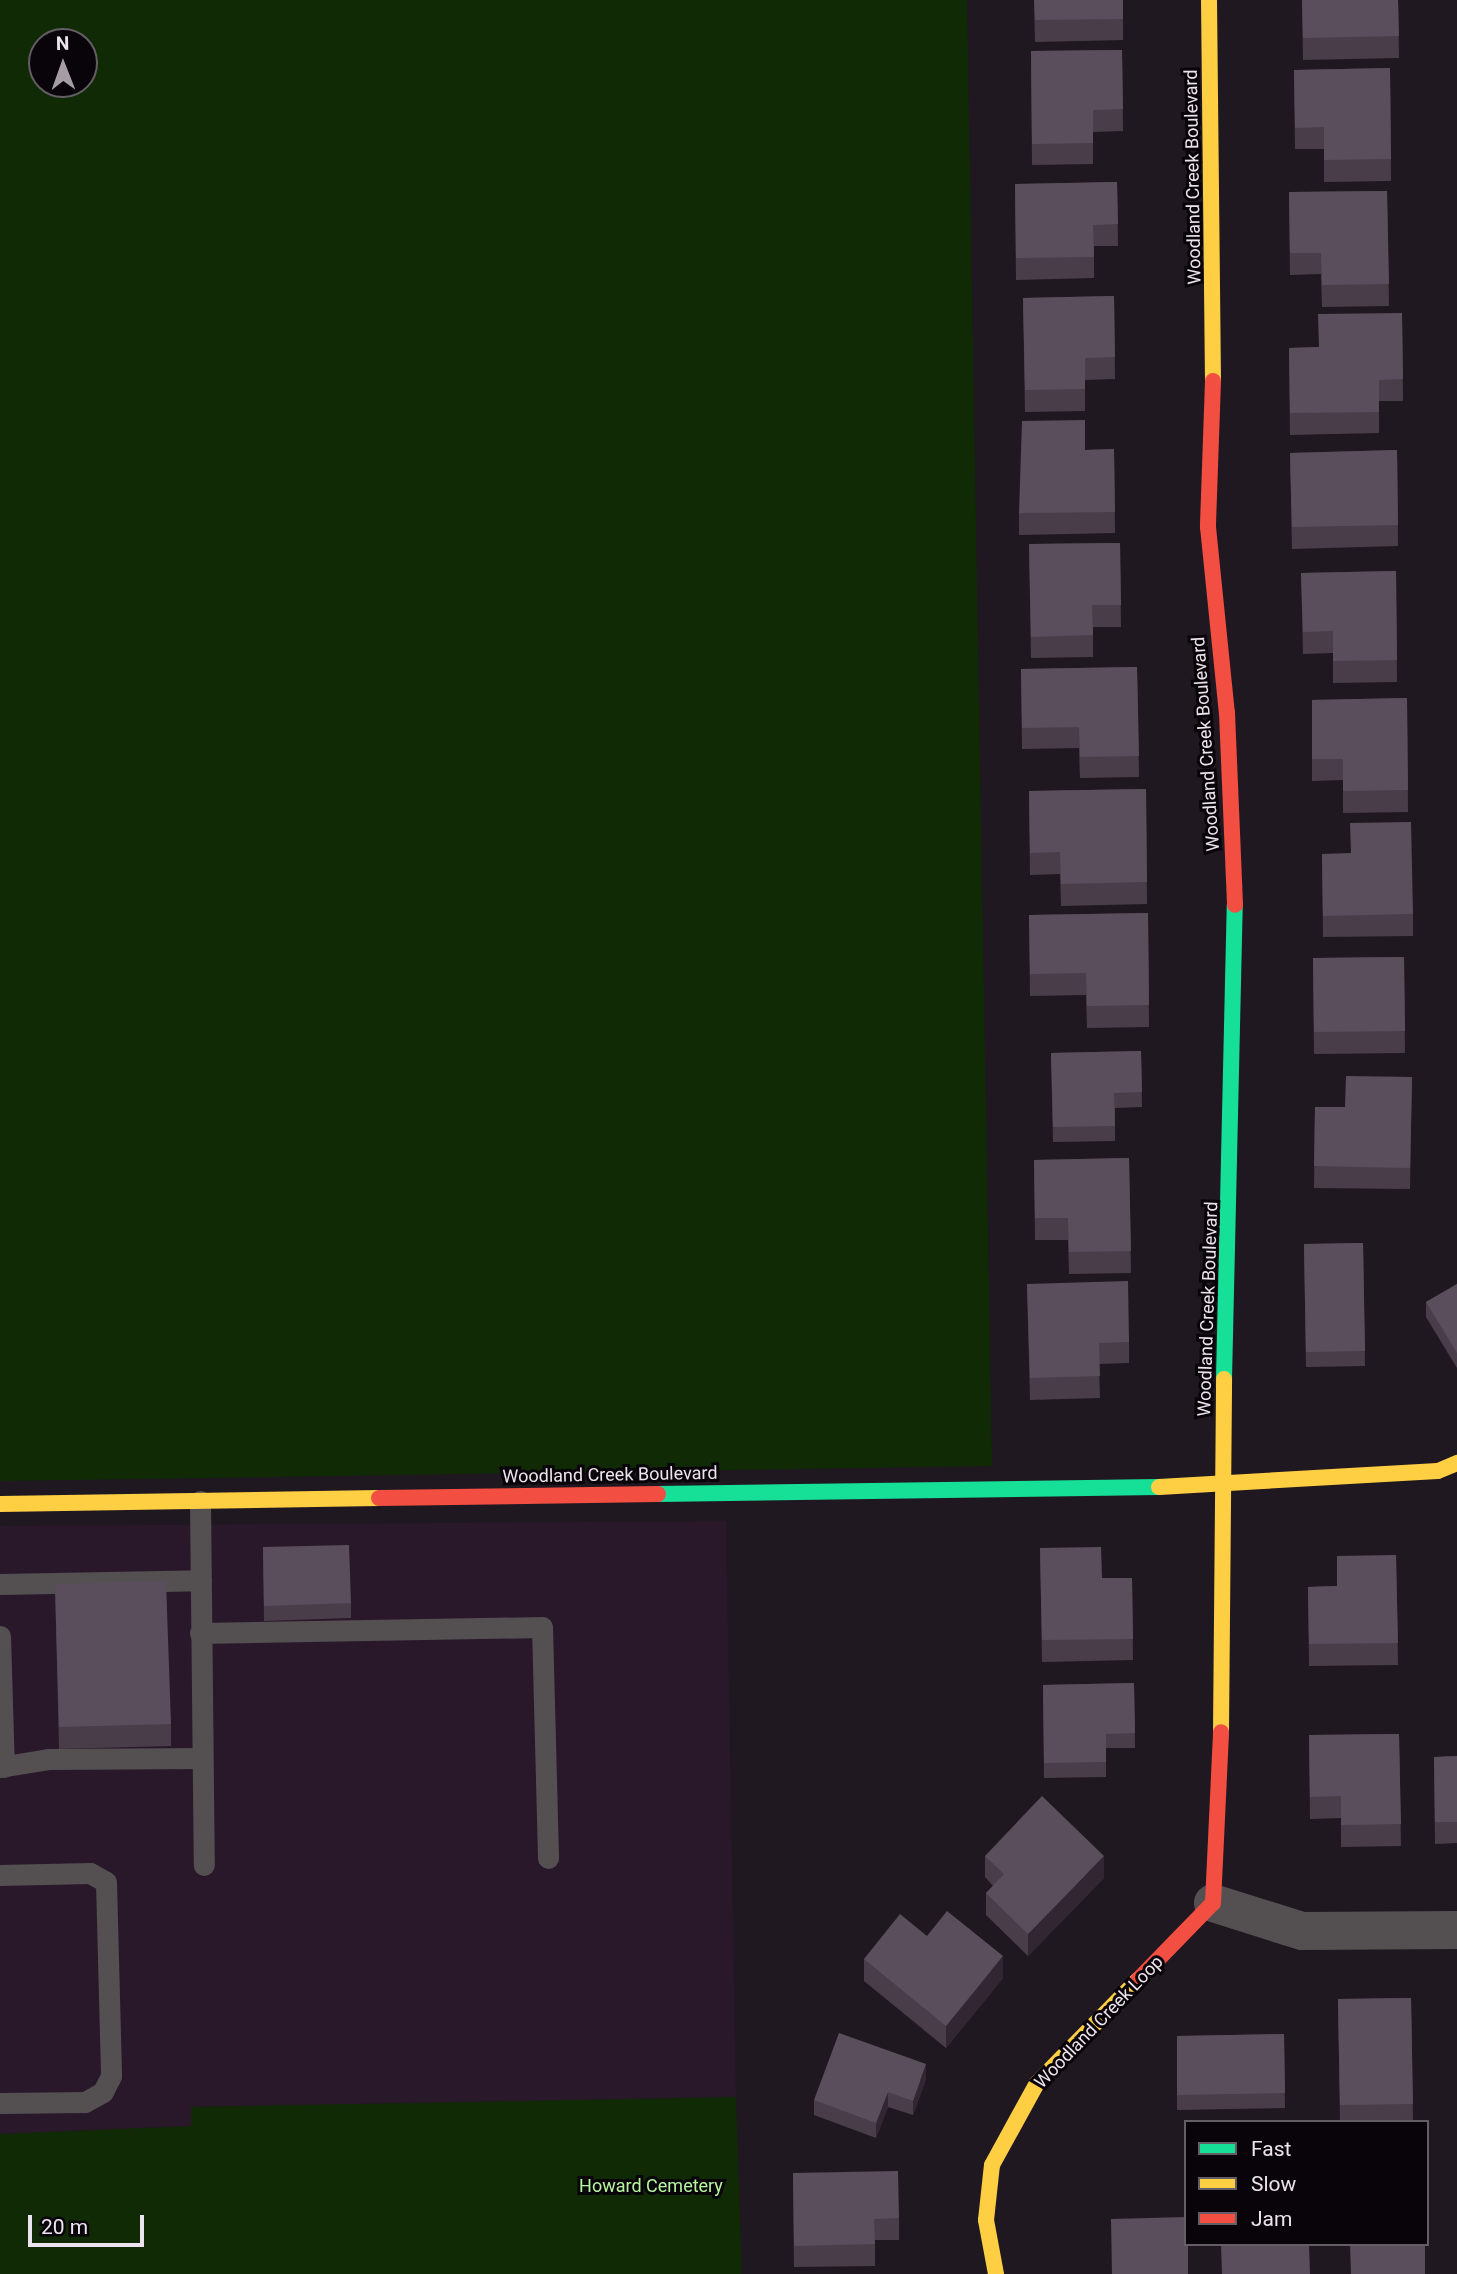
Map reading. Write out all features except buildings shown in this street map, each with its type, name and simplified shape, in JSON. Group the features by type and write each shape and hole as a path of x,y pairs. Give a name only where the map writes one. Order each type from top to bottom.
{"street":[{"name":"Woodland Creek Boulevard","path":"1209,0 1214,346 1208,527 1227,713 1236,924 1221,1486"},
{"name":"Woodland Creek Boulevard","path":"0,1504 1221,1486 1438,1471 1457,1463"},
{"path":"1221,1486 1225,1634 1213,1903 1302,1931 1457,1930"},
{"name":"Woodland Creek Loop","path":"996,2274 986,2220 992,2165 1037,2082 1213,1903"}],"lane":[{"path":"200,1501 204,1865"},
{"path":"0,1584 201,1580"},
{"path":"200,1633 542,1627 548,1858"},
{"path":"0,1636 2,1767 49,1759 202,1758"},
{"path":"0,1875 90,1873 106,1882 111,2076 103,2092 85,2102 0,2103"}],"shaded area":[{"path":"726,1521 736,2097 192,2107 191,2126 0,2134 0,1526"}],"green space":[{"path":"0,0 967,0 992,1466 0,1481"},
{"name":"Howard Cemetery","path":"736,2097 742,2274 0,2274 0,2134 191,2126 191,2107"}],"traffic: fast":[{"path":"1224,1379 1235,905"},
{"path":"658,1494 1159,1487"}],"traffic: slow":[{"path":"1209,0 1213,381"},
{"path":"1221,1732 1224,1379"},
{"path":"1159,1487 1438,1471 1457,1463"},
{"path":"0,1504 379,1498"},
{"path":"996,2274 986,2220 992,2165 1037,2083 1138,1980"}],"traffic: jam":[{"path":"1213,381 1208,527 1227,713 1235,905"},
{"path":"379,1498 658,1494"},
{"path":"1138,1980 1213,1903 1221,1732"}]}
